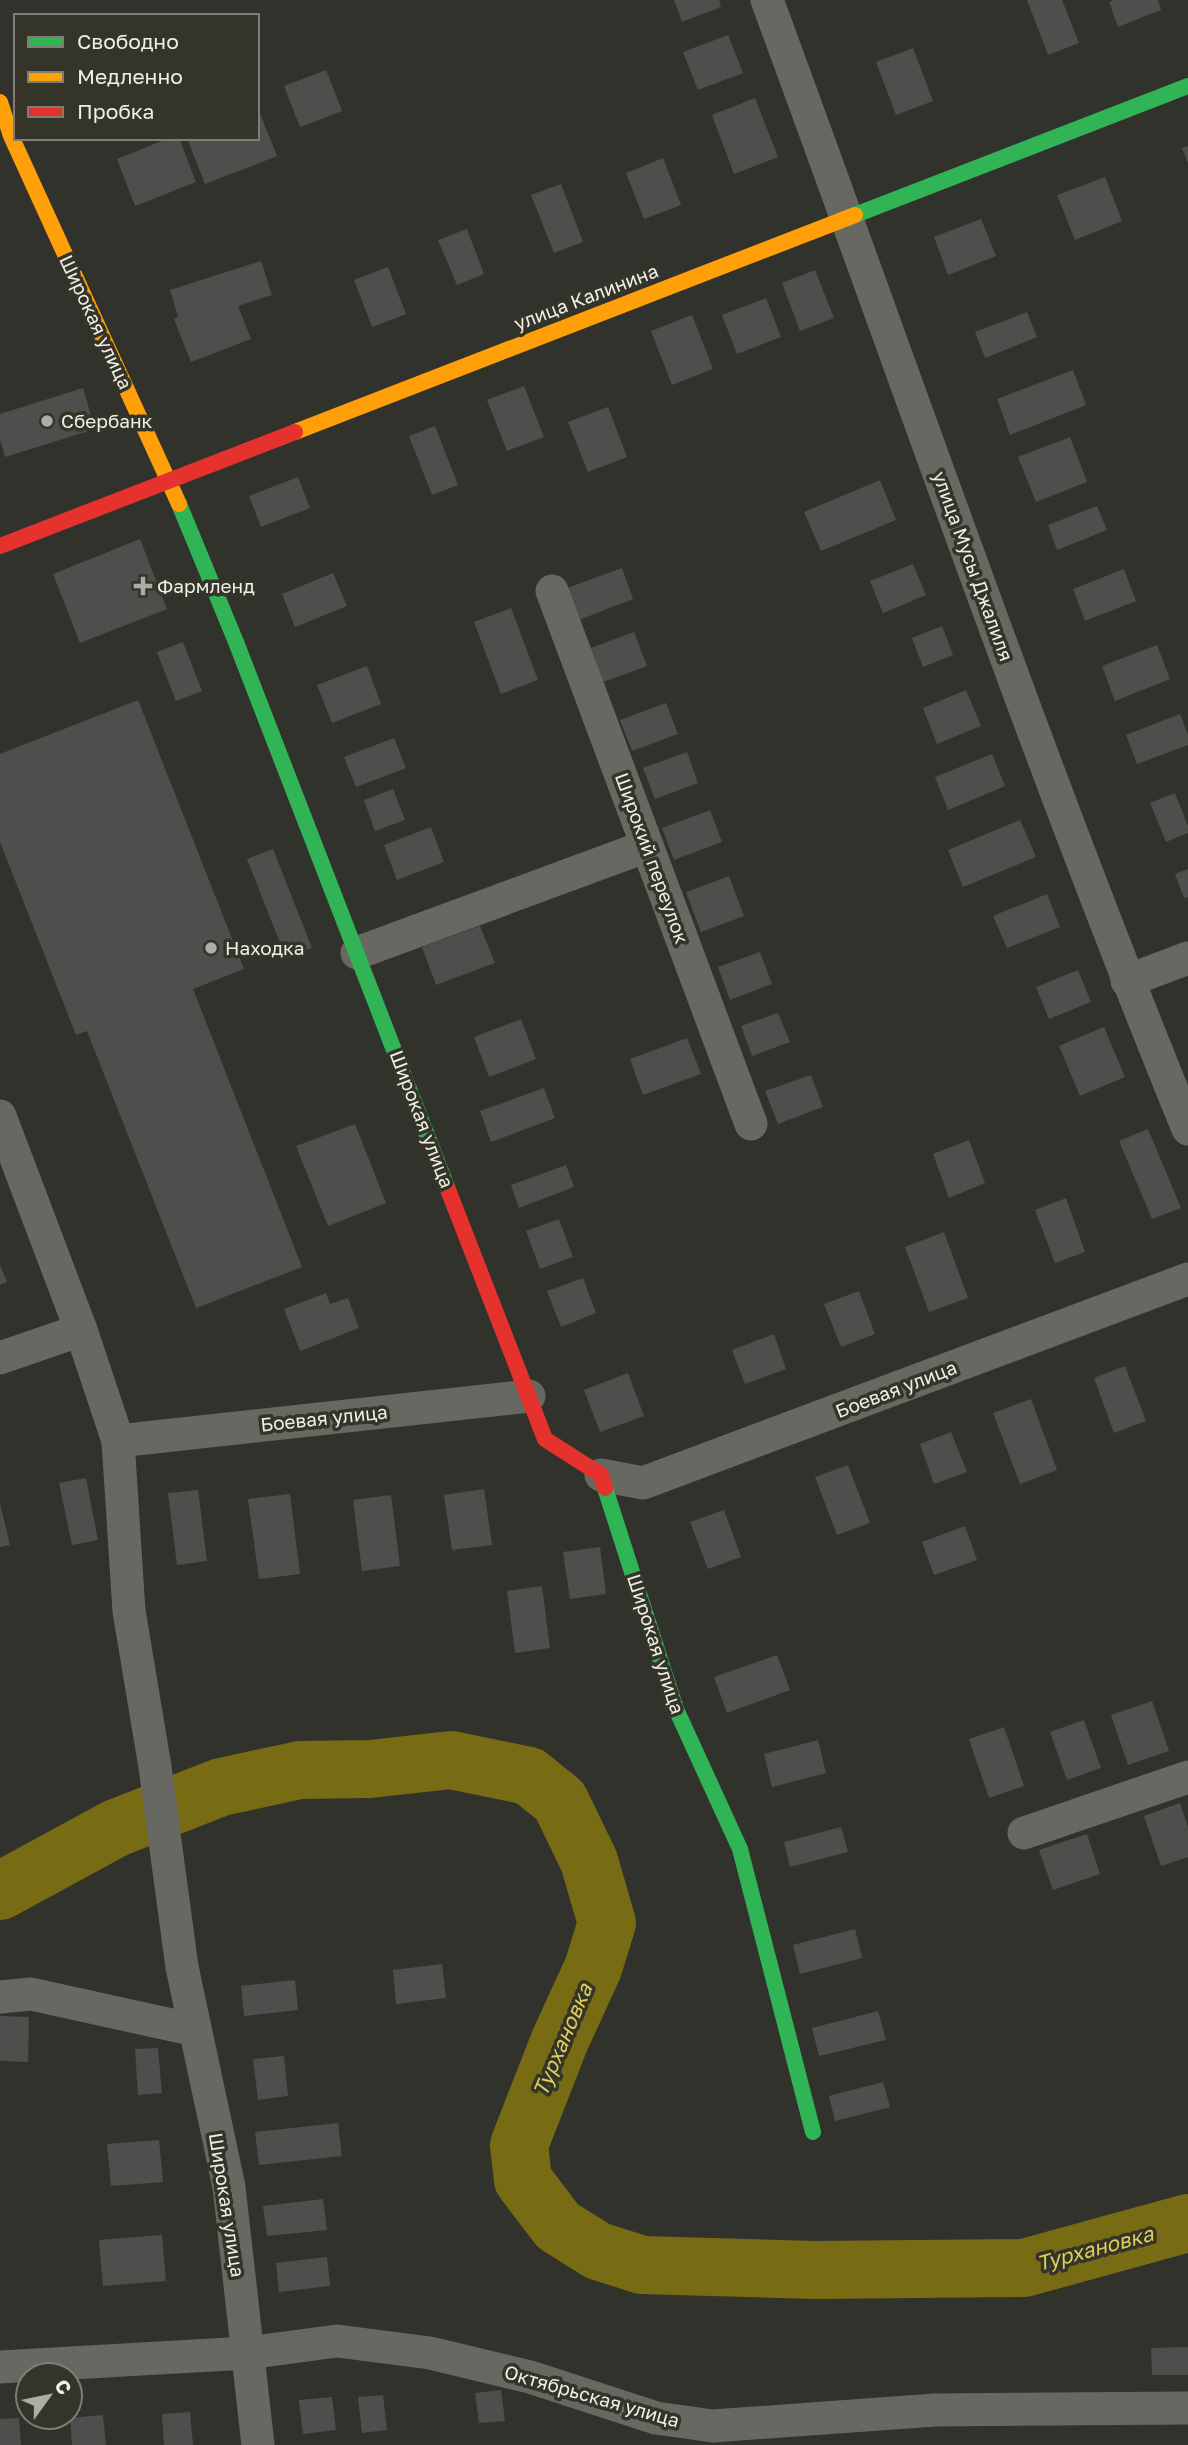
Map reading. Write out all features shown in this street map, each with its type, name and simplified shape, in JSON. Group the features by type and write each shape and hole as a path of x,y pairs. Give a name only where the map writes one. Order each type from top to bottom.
{"street":[{"name":"улица Мусы Джалиля","path":"767,0 1021,700 1127,981 1188,1129"},
{"name":"улица Калинина","path":"0,546 1188,86"},
{"name":"Широкая улица","path":"0,102 11,136 170,482 236,642 545,1439 601,1475 676,1709 740,1849 813,2132"},
{"name":"Широкий переулок","path":"552,591 751,1125"},
{"path":"357,953 647,846"},
{"path":"1127,981 1188,958"},
{"path":"0,1116 81,1330 118,1441"},
{"name":"Боевая улица","path":"601,1475 643,1483 1188,1279"},
{"path":"0,1358 81,1330"},
{"name":"Боевая улица","path":"118,1441 529,1396"},
{"name":"Широкая улица","path":"118,1441 129,1611 155,1767 182,1967 229,2187 258,2445"},
{"path":"1024,1833 1188,1777"},
{"path":"0,1997 31,1994 195,2030"},
{"name":"Октябрьская улица","path":"0,2367 247,2353 337,2341 430,2353 530,2378 656,2418 713,2426 934,2410 1188,2408"}],"building":[{"path":"674,0 719,0 721,7 682,22"},
{"path":"1027,0 1062,0 1079,43 1048,55"},
{"path":"1158,0 1161,10 1118,27 1109,2"},
{"path":"728,35 743,73 698,90 683,52"},
{"path":"913,48 933,101 896,115 876,62"},
{"path":"326,70 342,111 300,127 284,86"},
{"path":"755,98 778,157 734,174 712,115"},
{"path":"259,111 277,156 205,184 188,140 259,140"},
{"path":"164,140 180,140 196,182 135,206 117,159"},
{"path":"1188,146 1188,163 1182,148"},
{"path":"663,158 681,205 644,219 626,173"},
{"path":"1105,177 1122,221 1075,240 1057,195"},
{"path":"561,184 583,242 554,253 531,195"},
{"path":"981,219 996,256 948,275 934,237"},
{"path":"467,229 484,274 457,285 438,240"},
{"path":"261,261 272,295 238,306 251,339 191,362 174,319 178,317 170,290"},
{"path":"388,267 406,314 372,327 354,280"},
{"path":"815,270 834,318 800,331 782,283"},
{"path":"766,298 781,337 737,354 722,315"},
{"path":"1027,312 1037,337 985,358 975,332"},
{"path":"692,315 713,369 672,385 651,331"},
{"path":"1073,370 1086,405 1010,435 997,399"},
{"path":"524,386 544,437 507,451 487,400"},
{"name":"Сбербанк","path":"83,388 95,429 5,457 0,440 0,414"},
{"path":"608,407 627,457 588,472 568,422"},
{"path":"435,426 458,485 432,495 409,436"},
{"path":"1070,437 1087,482 1036,502 1018,457"},
{"path":"298,477 310,508 261,527 249,496"},
{"path":"880,480 896,520 821,551 804,512"},
{"path":"1097,506 1107,530 1057,550 1048,525"},
{"path":"140,539 167,609 80,643 53,574"},
{"path":"913,564 926,595 883,613 870,581"},
{"path":"622,568 633,599 579,620 567,588"},
{"path":"1124,569 1136,601 1085,621 1073,589"},
{"path":"333,573 347,606 295,627 282,594"},
{"path":"511,608 538,680 501,694 474,622"},
{"path":"942,626 953,655 923,667 912,638"},
{"path":"634,632 647,666 603,682 591,648"},
{"path":"183,642 202,691 176,701 157,652"},
{"path":"1157,645 1170,679 1115,701 1102,666"},
{"path":"367,666 381,704 332,723 317,685"},
{"path":"966,690 981,726 937,744 923,708"},
{"path":"138,700 244,969 193,989 302,1267 196,1308 87,1031 76,1035 0,842 0,754"},
{"path":"666,703 678,734 632,751 620,720"},
{"path":"1180,714 1188,735 1188,745 1137,764 1126,735"},
{"path":"394,738 406,768 356,787 344,757"},
{"path":"687,752 698,783 655,799 643,768"},
{"path":"992,754 1005,786 948,810 935,777"},
{"path":"393,789 405,820 375,831 364,800"},
{"path":"1175,793 1188,826 1188,833 1166,842 1150,803"},
{"path":"710,810 722,842 674,860 662,828"},
{"path":"1020,820 1036,857 963,887 948,850"},
{"path":"431,827 444,862 397,880 384,845"},
{"path":"273,849 312,948 286,958 247,859"},
{"path":"1188,869 1188,897 1184,898 1175,874"},
{"path":"729,876 744,916 701,932 686,892"},
{"path":"1047,894 1060,927 1007,948 993,916"},
{"path":"480,926 495,963 436,985 422,947"},
{"path":"760,952 772,984 730,1000 718,967"},
{"path":"1078,970 1091,1002 1049,1019 1036,987"},
{"path":"778,1013 790,1042 752,1056 741,1026"},
{"path":"521,1019 536,1059 489,1077 474,1037"},
{"path":"1104,1027 1125,1077 1080,1096 1059,1046"},
{"path":"687,1038 701,1074 643,1095 630,1059"},
{"path":"811,1075 823,1107 778,1124 765,1091"},
{"path":"544,1088 555,1118 491,1142 480,1111"},
{"path":"355,1124 386,1203 328,1226 296,1146"},
{"path":"1148,1129 1181,1208 1152,1219 1119,1141"},
{"path":"969,1140 985,1183 949,1198 933,1154"},
{"path":"566,1165 574,1187 519,1208 511,1185"},
{"path":"1066,1198 1085,1252 1055,1263 1035,1210"},
{"path":"559,1219 573,1257 540,1269 526,1231"},
{"path":"944,1232 968,1298 929,1312 905,1247"},
{"path":"0,1265 7,1282 0,1285"},
{"path":"583,1278 596,1313 561,1327 547,1291"},
{"path":"859,1291 875,1334 841,1347 824,1304"},
{"path":"326,1293 330,1304 348,1298 359,1328 300,1351 284,1309"},
{"path":"774,1334 786,1369 745,1384 732,1350"},
{"path":"1125,1366 1146,1421 1114,1433 1094,1378"},
{"path":"628,1373 644,1416 600,1432 584,1390"},
{"path":"1031,1399 1057,1470 1020,1484 993,1413"},
{"path":"951,1432 967,1472 934,1484 920,1444"},
{"path":"848,1465 870,1523 837,1535 815,1477"},
{"path":"86,1478 98,1540 72,1545 59,1483"},
{"path":"484,1489 492,1545 452,1550 444,1495"},
{"path":"198,1490 207,1561 177,1565 168,1493"},
{"path":"290,1494 300,1574 259,1579 248,1499"},
{"path":"391,1495 400,1566 362,1571 353,1500"},
{"path":"0,1503 10,1545 0,1547"},
{"path":"724,1510 741,1557 708,1569 690,1522"},
{"path":"965,1526 977,1560 934,1575 922,1542"},
{"path":"600,1547 606,1594 570,1599 563,1552"},
{"path":"542,1586 550,1648 515,1653 507,1591"},
{"path":"777,1655 790,1690 727,1713 714,1677"},
{"path":"1152,1701 1169,1751 1128,1765 1111,1715"},
{"path":"1084,1720 1101,1768 1067,1780 1050,1732"},
{"path":"1004,1727 1024,1786 989,1798 969,1739"},
{"path":"818,1740 826,1773 772,1787 764,1754"},
{"path":"1180,1803 1188,1827 1188,1857 1161,1866 1144,1816"},
{"path":"841,1827 848,1852 790,1867 784,1842"},
{"path":"1087,1834 1100,1874 1053,1890 1039,1850"},
{"path":"855,1929 862,1958 800,1974 793,1945"},
{"path":"442,1964 446,1998 396,2004 393,1970"},
{"path":"295,1980 298,2010 244,2016 241,1986"},
{"path":"878,2011 886,2040 819,2056 812,2028"},
{"path":"0,2016 29,2017 28,2062 0,2061"},
{"path":"158,2048 162,2093 138,2095 135,2049"},
{"path":"284,2056 288,2096 258,2100 253,2059"},
{"path":"883,2082 890,2107 835,2121 829,2096"},
{"path":"338,2123 342,2156 259,2165 255,2132"},
{"path":"159,2140 163,2182 111,2186 107,2144"},
{"path":"323,2199 327,2230 267,2236 263,2206"},
{"path":"162,2235 166,2281 103,2286 99,2240"},
{"path":"327,2257 330,2286 279,2292 276,2263"},
{"path":"1188,2347 1188,2375 1152,2375 1151,2348"},
{"path":"501,2390 505,2421 479,2423 475,2393"},
{"path":"383,2395 387,2430 362,2433 358,2397"},
{"path":"332,2397 336,2430 303,2434 299,2400"},
{"path":"190,2412 193,2445 164,2445 162,2414"},
{"path":"103,2415 106,2445 72,2445 71,2431 84,2431 84,2417"},
{"path":"14,2418 14,2431 20,2431 21,2445 0,2445 0,2419"}],"waterway":[{"name":"Турхановка","path":"0,1891 116,1828 221,1787 300,1770 370,1769 451,1760 529,1776 560,1801 589,1861 607,1923 593,1968 560,2040 519,2145 523,2180 558,2226 598,2251 642,2265 815,2270 1024,2268 1188,2223"}],"traffic: fast":[{"path":"855,215 1188,86"},
{"path":"179,504 236,642 447,1187"},
{"path":"605,1488 676,1709 740,1849 813,2132"}],"traffic: slow":[{"path":"0,102 11,136 179,504"},
{"path":"295,432 855,215"}],"traffic: jam":[{"path":"0,546 295,432"},
{"path":"447,1187 545,1439 601,1475 605,1488"}],"place":[{"name":"Сбербанк","path":"47,421"},
{"name":"Фармленд","path":"143,586"},
{"name":"Находка","path":"211,948"}]}
